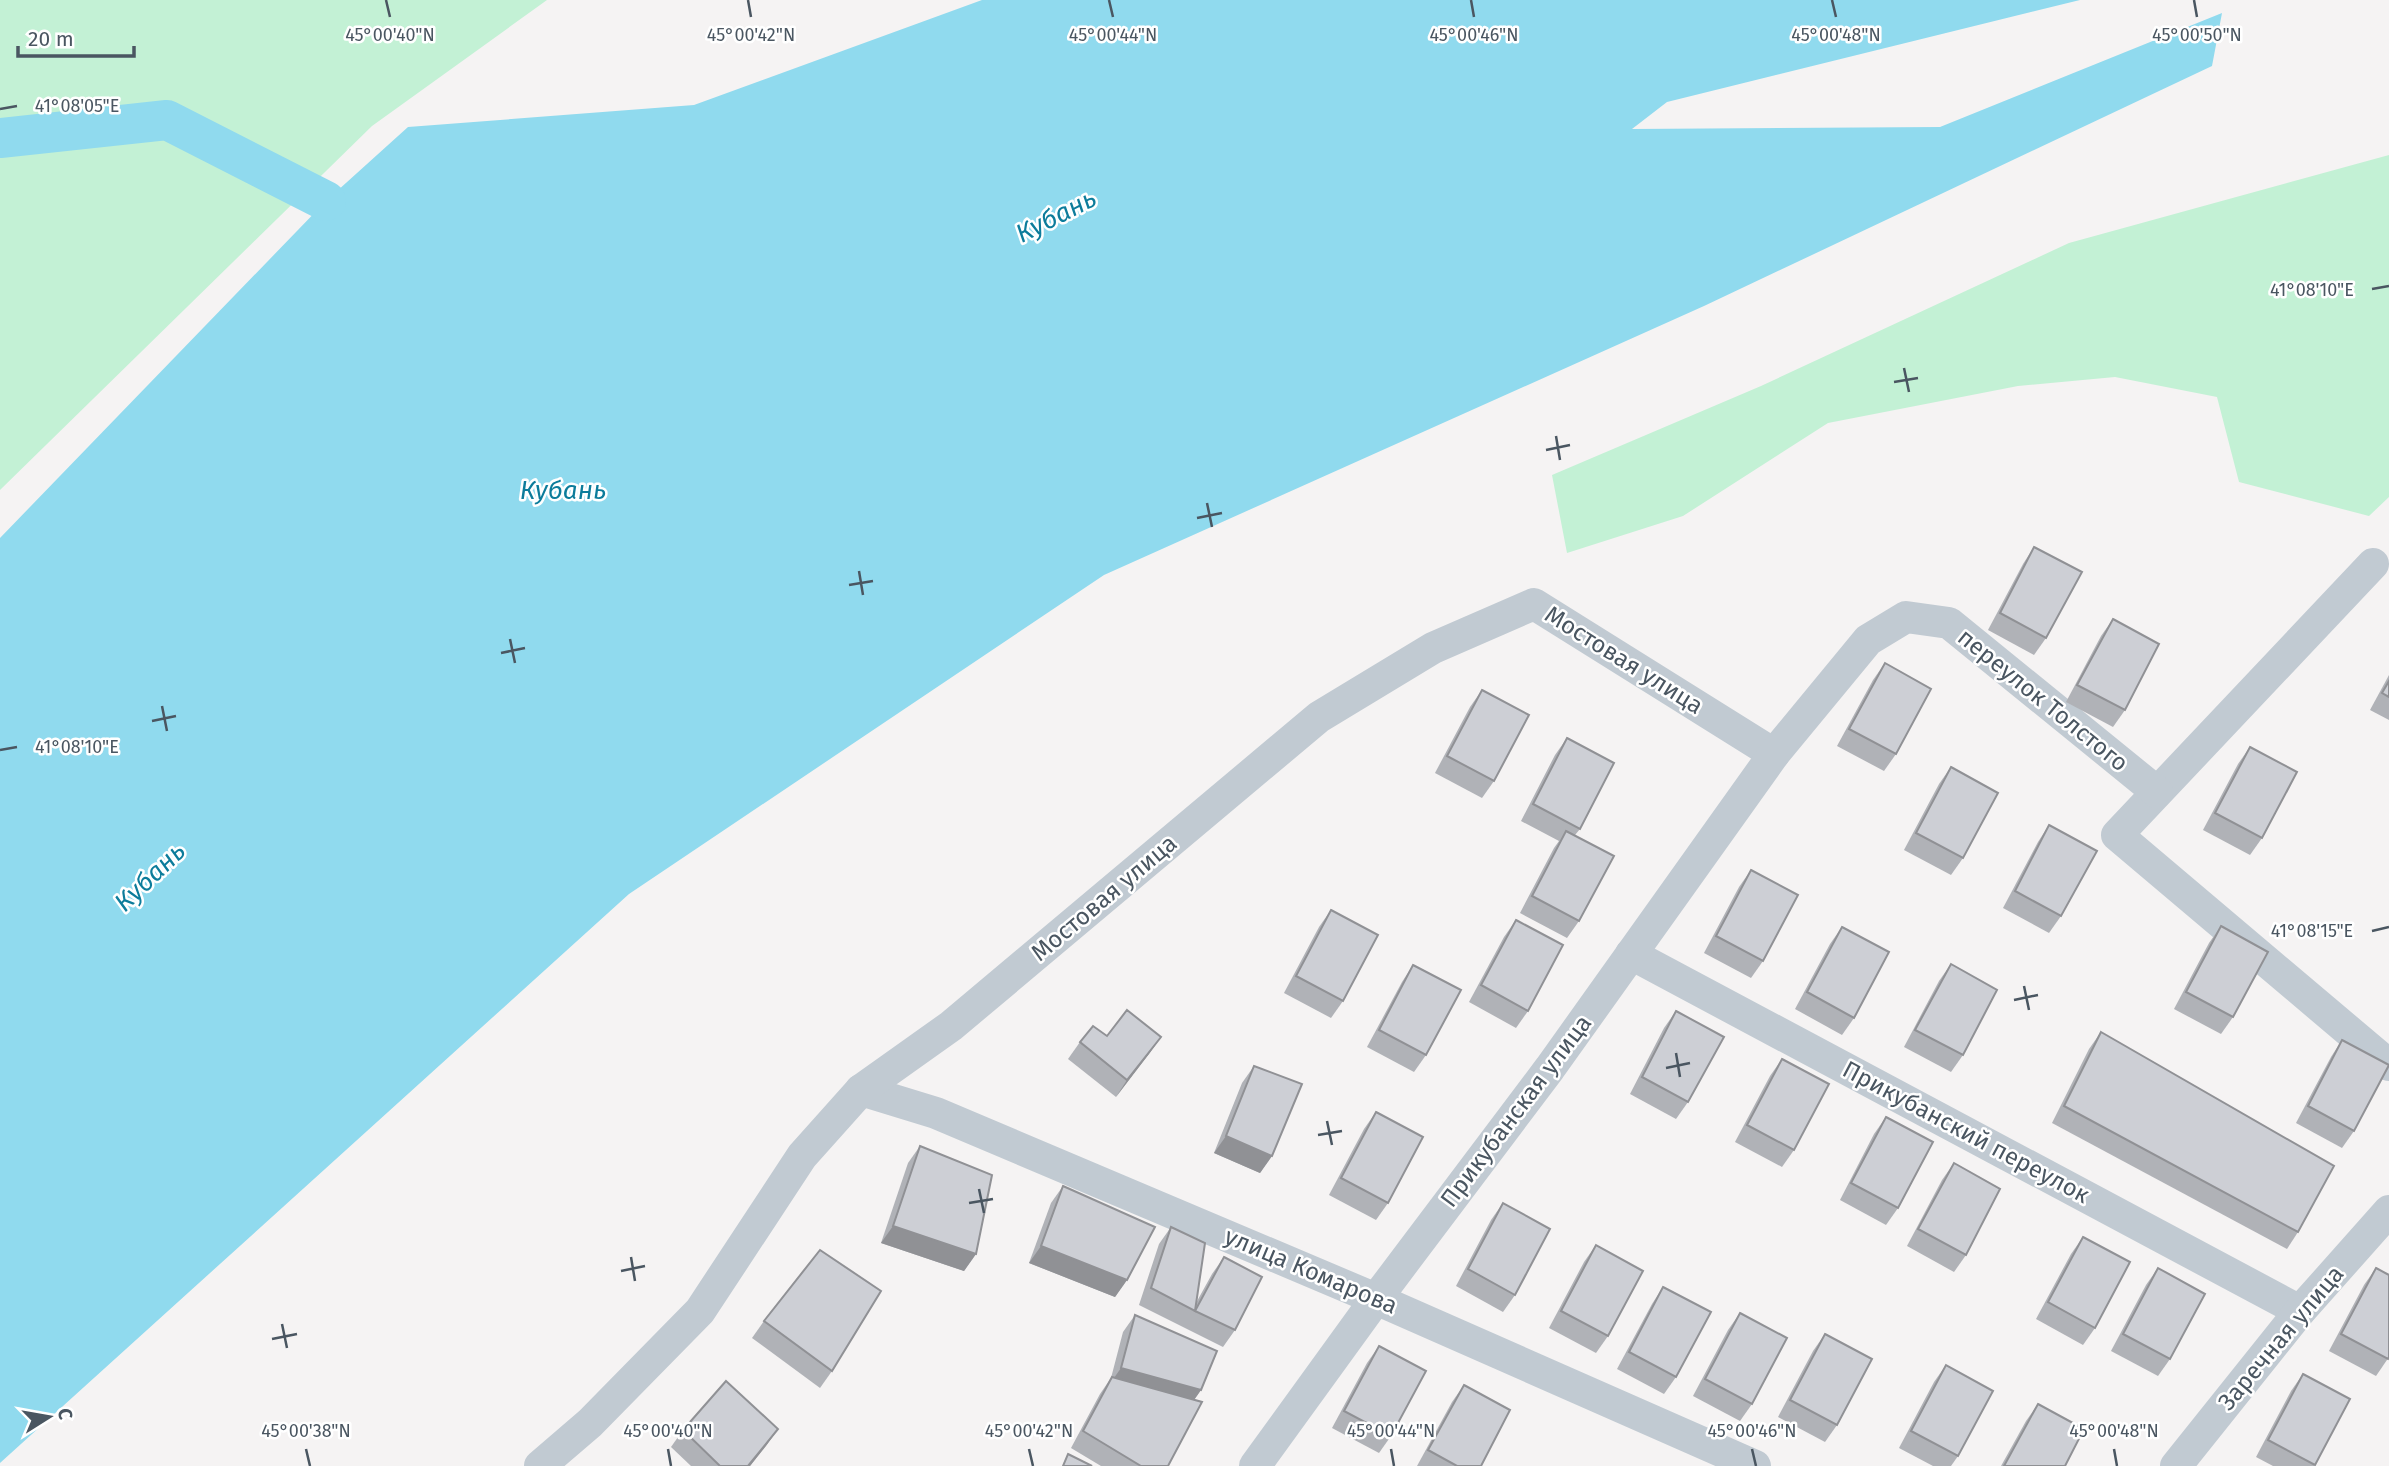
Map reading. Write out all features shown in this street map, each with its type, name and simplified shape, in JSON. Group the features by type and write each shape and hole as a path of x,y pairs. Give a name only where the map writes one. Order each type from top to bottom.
{"street":[{"path":"2372,564 2117,835 2389,1065"},
{"name":"Мостовая улица","path":"540,1466 590,1423 700,1311 802,1156 861,1090 951,1026 1319,717 1433,648 1534,604 1774,754"},
{"name":"переулок Толстого","path":"1774,754 1868,640 1906,617 1949,623 2157,792"},
{"name":"Прикубанская улица","path":"1255,1466 1376,1299 1550,1068 1774,754"},
{"name":"Прикубанский переулок","path":"1631,954 2300,1311"},
{"name":"улица Комарова","path":"861,1090 936,1113 1376,1299 1755,1466"},
{"name":"Заречная улица","path":"2176,1466 2300,1311 2389,1211"}],"green space":[{"path":"0,0 547,0 372,126 0,490"},
{"path":"2389,155 2389,497 2369,516 2239,482 2217,397 2115,377 2018,386 1828,423 1683,516 1567,553 1552,475 1761,386 2069,243"}],"water":[{"name":"Кубань","path":"982,0 2080,0 1667,102 1632,129 1940,127 2222,13 2212,66 1704,306 1104,575 629,894 0,1463 0,538 326,201 408,127 694,105"}],"building":[{"path":"2034,547 2082,572 2046,638 2000,613"},
{"path":"2113,619 2159,644 2125,710 2077,685"},
{"path":"1885,663 1931,689 1896,754 1849,729"},
{"path":"2389,681 2389,697 2382,693"},
{"path":"1482,690 1529,715 1494,781 1447,756"},
{"path":"1567,738 1614,763 1580,829 1533,804"},
{"path":"2250,747 2297,772 2262,838 2215,813"},
{"path":"1951,767 1998,793 1963,858 1916,833"},
{"path":"2049,825 2097,851 2061,916 2015,891"},
{"path":"1566,831 1614,856 1579,921 1532,896"},
{"path":"1751,870 1798,895 1763,961 1716,936"},
{"path":"1331,910 1378,935 1343,1001 1296,976"},
{"path":"1516,920 1563,945 1528,1011 1481,985"},
{"path":"2221,926 2268,952 2233,1017 2186,992"},
{"path":"1842,927 1889,952 1854,1018 1807,992"},
{"path":"1951,964 1997,990 1963,1055 1915,1030"},
{"path":"1413,965 1461,990 1426,1055 1379,1030"},
{"path":"1127,1010 1161,1037 1127,1080 1080,1042 1093,1026 1107,1036"},
{"path":"1676,1011 1724,1037 1688,1102 1642,1077"},
{"path":"2101,1032 2334,1166 2298,1232 2064,1106"},
{"path":"2342,1040 2389,1065 2354,1131 2308,1106"},
{"path":"1782,1059 1829,1084 1794,1150 1747,1125"},
{"path":"1254,1066 1302,1084 1272,1156 1226,1136"},
{"path":"1376,1112 1423,1137 1388,1203 1341,1178"},
{"path":"1886,1117 1933,1142 1898,1208 1851,1183"},
{"path":"920,1146 992,1175 976,1254 893,1226"},
{"path":"1954,1163 2000,1189 1966,1255 1918,1229"},
{"path":"1063,1186 1155,1227 1127,1280 1041,1246"},
{"path":"1503,1203 1550,1229 1515,1295 1468,1269"},
{"path":"1171,1227 1205,1243 1195,1311 1151,1288"},
{"path":"2083,1237 2130,1262 2095,1328 2048,1302"},
{"path":"1596,1245 1643,1271 1608,1336 1561,1311"},
{"path":"820,1250 881,1291 832,1371 764,1321"},
{"path":"1224,1257 1262,1277 1235,1330 1195,1311"},
{"path":"2158,1268 2205,1294 2170,1359 2123,1334"},
{"path":"2376,1268 2389,1275 2388,1359 2341,1334"},
{"path":"1663,1287 1711,1312 1676,1377 1629,1352"},
{"path":"1740,1313 1787,1338 1752,1404 1705,1379"},
{"path":"1135,1315 1217,1351 1201,1390 1121,1368"},
{"path":"1825,1334 1872,1359 1837,1425 1790,1400"},
{"path":"1379,1346 1426,1371 1391,1436 1344,1411"},
{"path":"1946,1365 1993,1391 1958,1456 1911,1431"},
{"path":"2303,1374 2350,1399 2315,1465 2268,1440"},
{"path":"1112,1377 1202,1402 1168,1466 1141,1466 1083,1431"},
{"path":"726,1381 778,1429 748,1466 720,1466 683,1430"},
{"path":"1464,1385 1510,1410 1481,1466 1457,1466 1428,1450"},
{"path":"2038,1404 2084,1429 2065,1466 2004,1466"},
{"path":"1068,1454 1092,1466 1063,1466"}],"waterway":[{"path":"0,138 167,120 326,201"}]}
